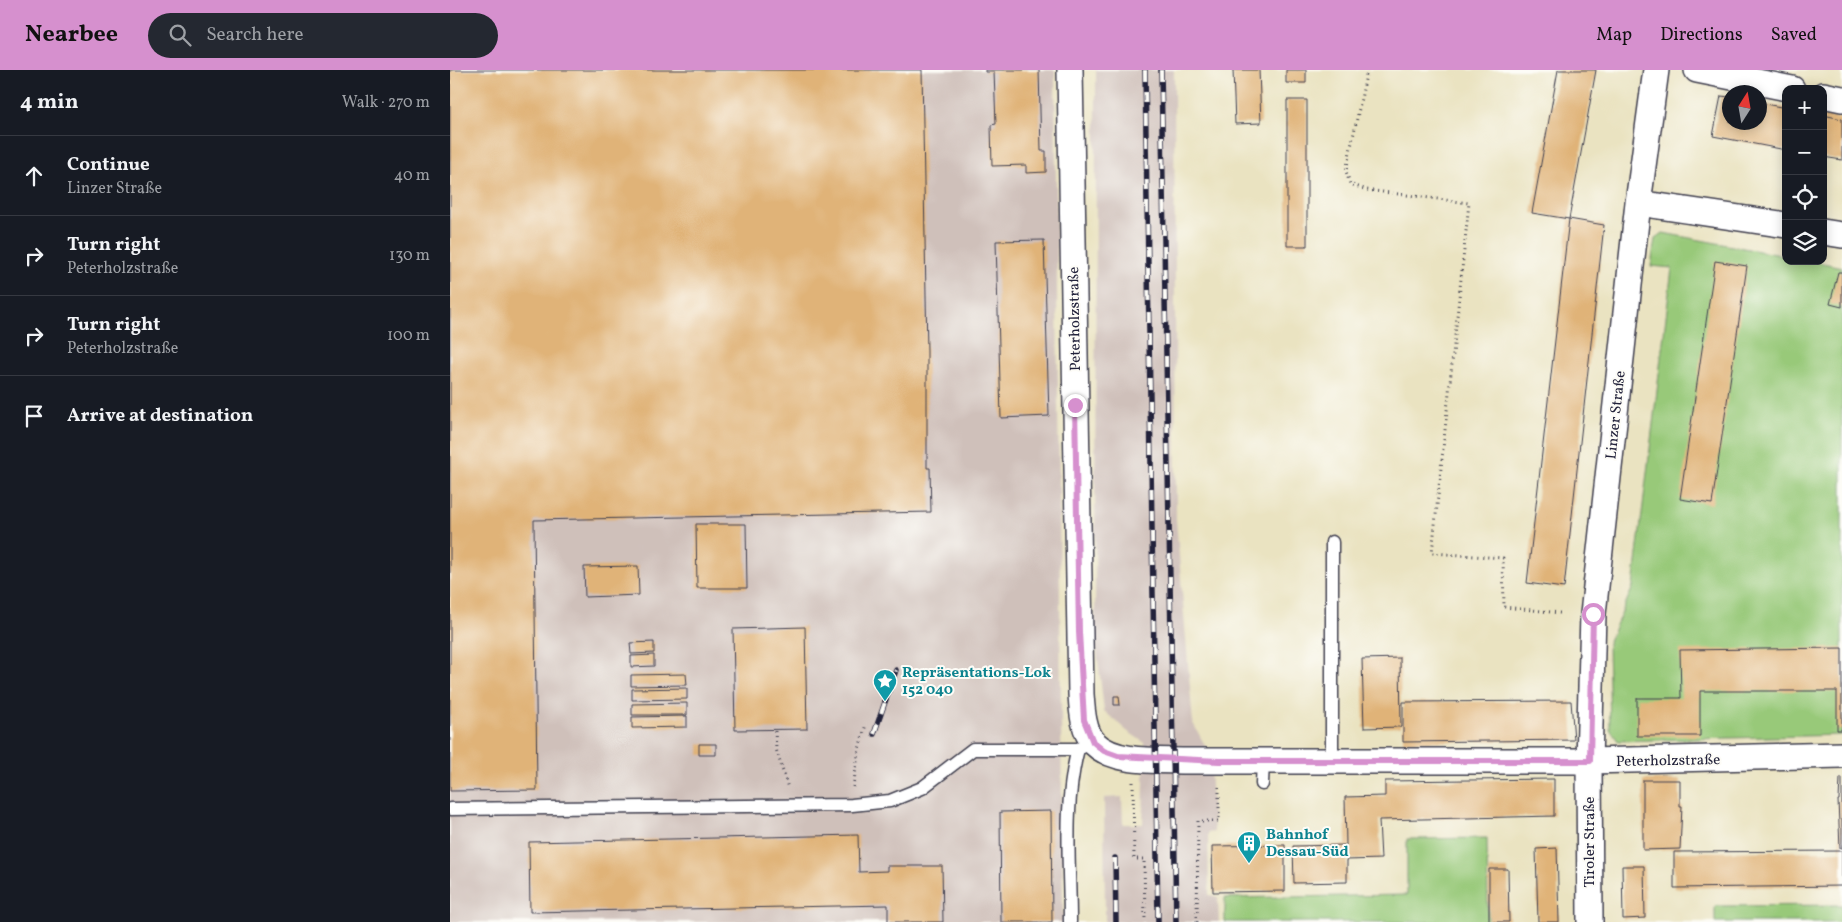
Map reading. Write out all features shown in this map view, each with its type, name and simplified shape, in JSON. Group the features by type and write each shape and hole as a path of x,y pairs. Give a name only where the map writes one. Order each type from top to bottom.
{"street":[{"name":"Peterholzstraße","path":"1070,70 1080,676 1085,746 1118,756 1219,761 1262,772 1332,761 1590,761 1842,756"},
{"name":"Linzer Straße","path":"1590,761 1593,614 1638,203 1656,70"},
{"path":"1696,70 1782,87"},
{"path":"1827,96 1842,99"},
{"path":"1638,203 1782,224"},
{"path":"1827,233 1842,235"},
{"name":"Tiroler Straße","path":"1590,761 1590,922"}],"lane":[{"path":"1332,542 1332,761"},
{"path":"450,809 852,805 890,801 922,788 973,749 1085,746 1070,778 1070,922"}],"path":[{"path":"1367,70 1346,171 1350,184 1367,190 1469,203 1432,553 1503,558 1504,607 1560,613"},
{"path":"852,805 852,792 866,724"},
{"path":"775,731 776,749 788,782 789,806"},
{"path":"1133,758 1134,859 1144,859 1145,922"},
{"path":"1197,922 1198,821 1219,820 1219,761"}],"shaded area":[{"path":"450,70 1055,70 1063,922 450,922"},
{"path":"1096,70 1174,70 1176,519 1193,723 1209,753 1214,832 1208,833 1209,895 1218,897 1219,922 1105,922 1104,798 1122,797 1123,824 1143,824 1145,743 1127,731 1104,711 1095,633"}],"green space":[{"path":"1663,233 1782,255 1782,265 1827,264 1842,267 1842,735 1618,741 1610,729 1608,643 1633,587 1672,268 1651,266 1655,239"},
{"path":"1487,838 1488,922 1225,922 1225,898 1407,895 1407,839"},
{"path":"1842,905 1842,922 1715,922 1715,906"}],"building":[{"path":"450,70 922,70 927,468 930,468 931,512 534,520 537,790 450,791"},
{"path":"985,70 1039,70 1041,151 1046,151 1046,172 1026,173 1026,165 992,166 991,125 996,124 994,72 985,72"},
{"path":"1233,70 1259,70 1261,123 1235,124"},
{"path":"1286,70 1306,70 1306,83 1286,83"},
{"path":"1558,70 1596,70 1569,219 1532,213"},
{"path":"1721,96 1722,130 1767,130 1767,104 1782,107 1782,149 1713,136"},
{"path":"1287,100 1307,100 1307,246 1287,246"},
{"path":"1827,116 1842,119 1842,160 1827,158"},
{"path":"1569,219 1604,225 1564,588 1527,583"},
{"path":"1044,240 1049,416 1001,418 996,241"},
{"path":"1715,261 1747,266 1712,504 1680,499"},
{"path":"1838,272 1842,272 1842,307 1830,304"},
{"path":"696,524 746,524 747,588 697,588"},
{"path":"638,566 639,595 585,597 584,567"},
{"path":"805,627 807,729 735,730 733,629"},
{"path":"654,642 654,653 631,654 630,643"},
{"path":"1842,648 1842,730 1837,730 1837,691 1700,691 1700,736 1637,736 1637,698 1681,698 1680,650"},
{"path":"654,655 654,666 631,667 631,656"},
{"path":"1400,658 1401,727 1364,728 1362,659"},
{"path":"686,674 687,685 631,686 631,675"},
{"path":"687,688 687,699 632,700 632,689"},
{"path":"1114,696 1119,696 1120,705 1114,705"},
{"path":"1571,701 1574,740 1403,742 1403,702"},
{"path":"687,703 687,715 632,715 632,704"},
{"path":"687,716 687,727 632,728 632,717"},
{"path":"699,744 716,744 716,755 699,755"},
{"path":"1840,778 1842,778 1842,848 1840,848 1838,800"},
{"path":"1554,779 1554,816 1379,820 1381,859 1347,860 1347,882 1294,883 1293,846 1346,845 1345,797 1385,796 1385,781"},
{"path":"1643,780 1680,780 1680,806 1682,806 1680,849 1643,850"},
{"path":"1051,811 1052,922 1001,922 1000,812"},
{"path":"858,835 859,872 887,871 887,866 942,866 943,922 888,922 888,905 530,912 529,842"},
{"name":"Bahnhof Dessau-Süd","path":"1285,845 1285,891 1213,892 1212,846"},
{"path":"1557,848 1559,922 1538,922 1536,849"},
{"path":"1842,851 1842,886 1674,888 1674,852"},
{"path":"1622,866 1644,866 1645,918 1623,919"},
{"path":"1489,869 1508,869 1509,922 1489,922"}],"railway":[{"path":"1145,70 1158,922"},
{"path":"1161,70 1176,922"},
{"path":"874,734 896,670"},
{"path":"1115,858 1116,922"}],"place":[{"name":"Repräsentations-Lok 152 040","path":"885,702"},
{"name":"Bahnhof Dessau-Süd","path":"1249,864"}],"route":[{"path":"1075,405 1081,694 1084,720 1093,742 1104,751 1118,756 1133,758 1219,761 1590,761 1593,614"}]}
